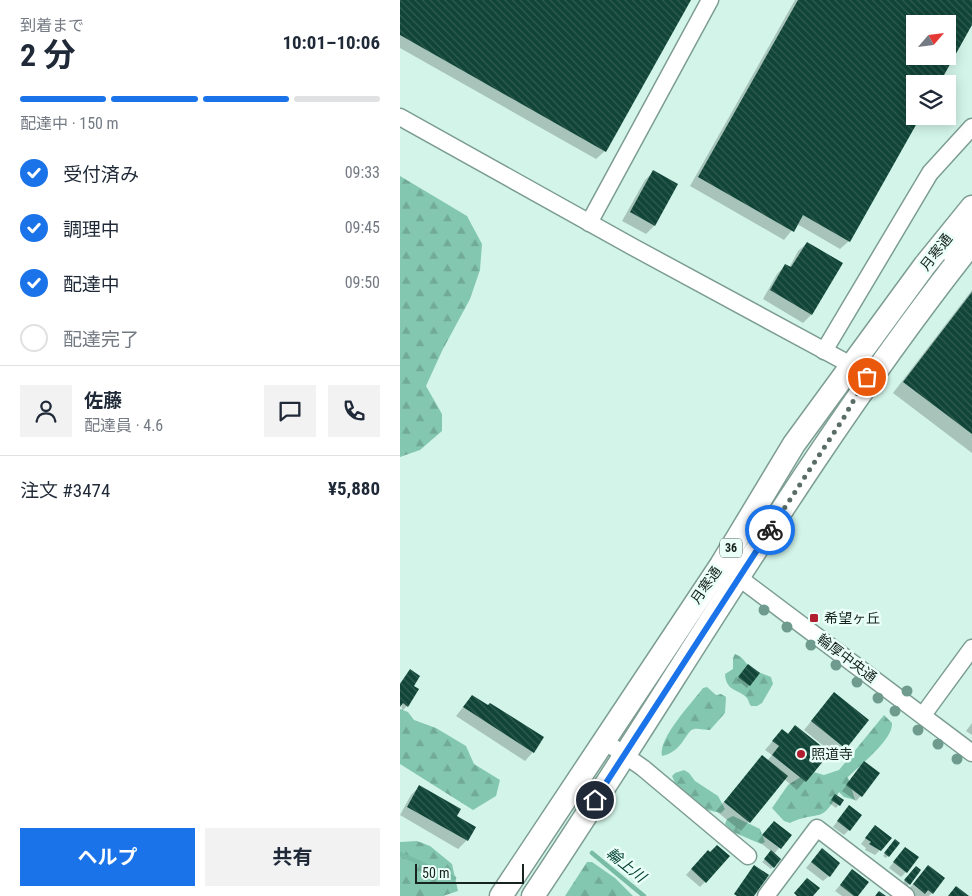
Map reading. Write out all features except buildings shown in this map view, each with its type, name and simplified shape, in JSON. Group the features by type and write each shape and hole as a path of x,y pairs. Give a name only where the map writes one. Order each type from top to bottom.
{"highway":[{"name":"月寒通","path":"533,896 624,755 730,571 794,444 925,265 972,207"},
{"name":"月寒通","path":"501,896 603,740 843,419 925,303 972,243"}],"main road":[{"path":"843,419 888,342 972,227"}],"street":[{"path":"589,223 710,0"},
{"path":"400,117 589,223 851,365"},
{"path":"824,351 930,173 972,127"},
{"name":"輪厚中央通","path":"730,571 972,753"},
{"path":"923,715 972,648"},
{"path":"603,740 748,856"},
{"path":"767,896 817,828 906,896"}],"green space":[{"path":"400,176 467,216 482,244 480,270 470,299 442,351 426,386 442,414 442,431 420,450 400,457"},
{"path":"735,654 741,657 753,669 771,677 773,684 762,703 757,706 751,706 747,698 730,687 726,680 725,674 733,669"},
{"path":"707,687 716,695 721,694 726,697 725,713 710,730 691,730 675,750 662,756 662,749 670,731 703,688"},
{"path":"400,709 408,712 414,720 436,728 466,746 474,764 500,780 496,796 473,810 400,764"},
{"path":"884,715 892,723 887,737 875,752 848,777 855,800 844,797 839,792 833,803 823,813 790,823 784,821 772,808 788,785 810,771 824,775 839,770"},
{"path":"684,770 695,781 718,796 725,809 721,813 707,810 675,783 672,776"},
{"path":"733,816 760,829 765,842 761,844 733,832 725,824 727,819"},
{"path":"417,841 430,846 452,864 458,891 443,896 400,896 400,842"},
{"path":"587,862 592,862 615,878 633,896 565,896"}],"waterway":[{"name":"輪上川","path":"592,853 644,896"},
{"name":"輪上川","path":"400,854 454,878"}],"way so far":[{"path":"770,530 843,419 867,377"}],"place":[{"name":"希望ヶ丘","path":"814,618"},
{"name":"照道寺","path":"801,754"}],"route":[{"path":"595,800 770,530"}]}
